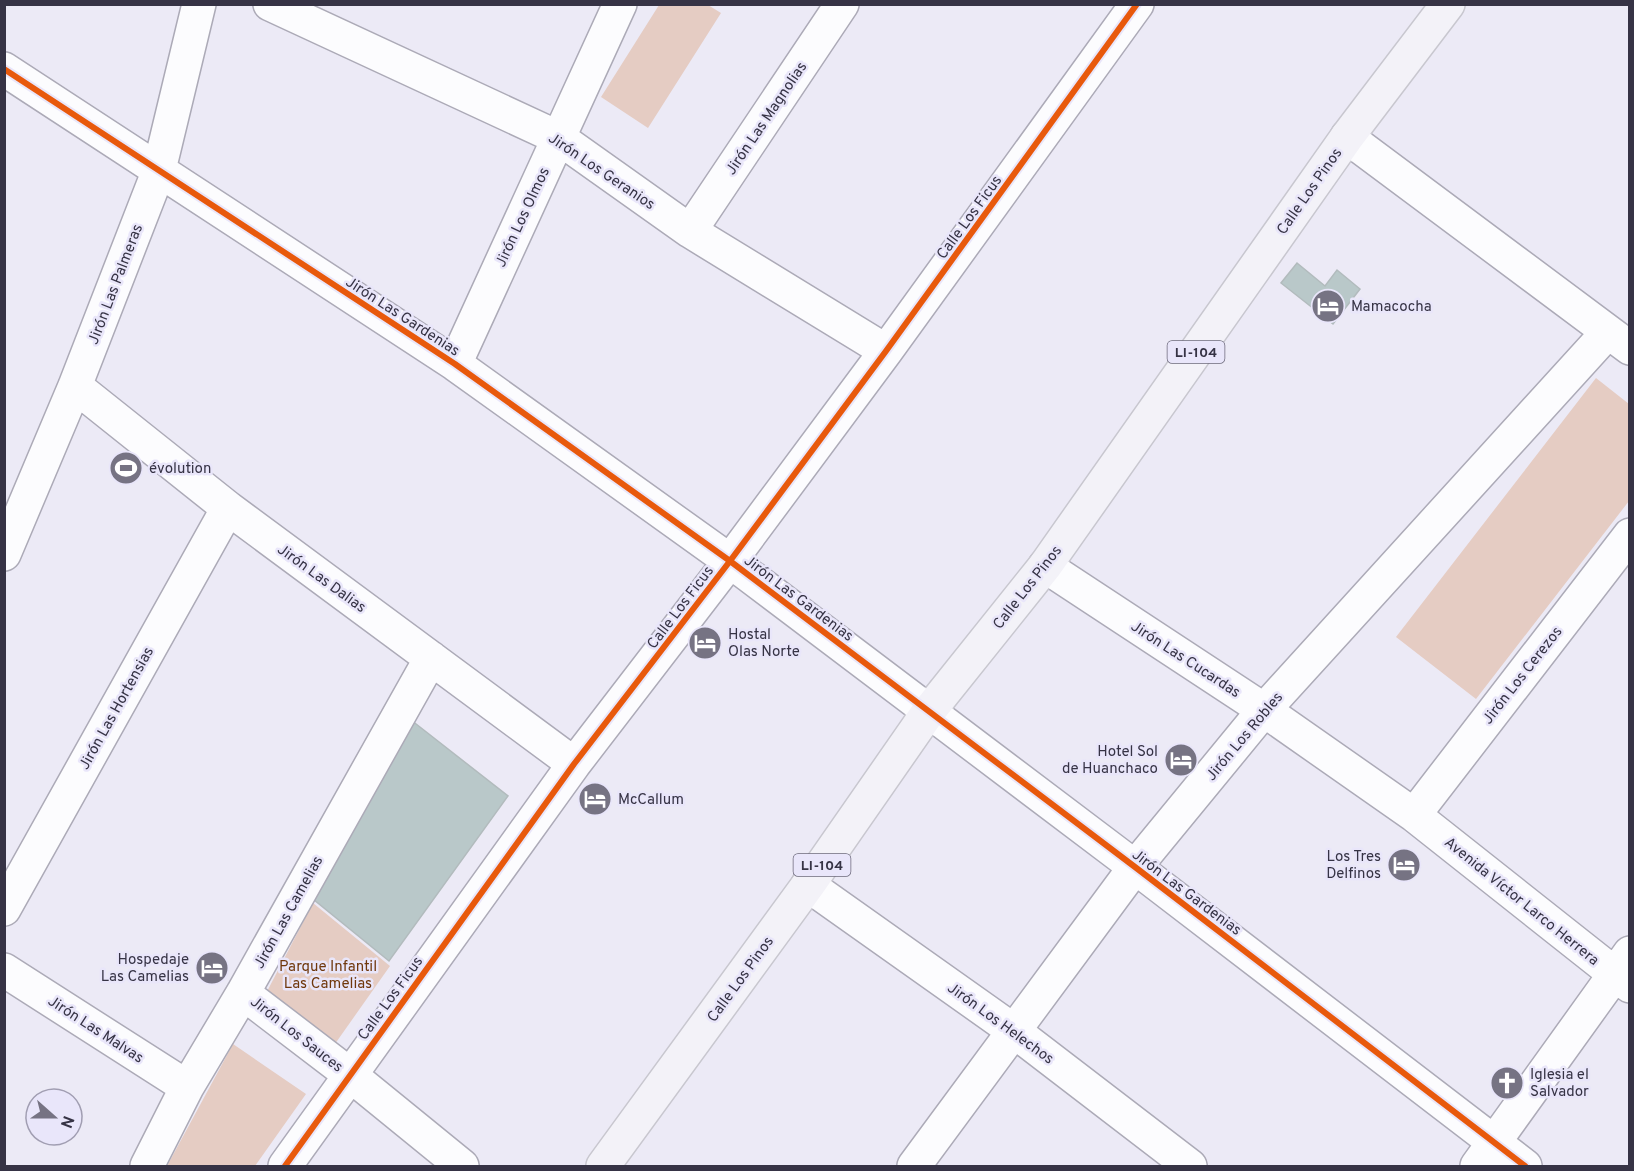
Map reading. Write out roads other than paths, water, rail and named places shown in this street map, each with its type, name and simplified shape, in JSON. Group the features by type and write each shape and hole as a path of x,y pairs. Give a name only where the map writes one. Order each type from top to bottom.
{"main road":[{"name":"Calle Los Pinos","path":"603,1167 808,885 929,711 1045,566 1347,137 1448,4"}],"street":[{"name":"Jirón Las Palmeras","path":"4,554 75,386 159,170 200,4"},
{"name":"Jirón Los Geranios","path":"270,4 559,138 690,231 886,351"},
{"name":"Jirón Los Olmos","path":"455,364 620,4"},
{"name":"Jirón Las Magnolias","path":"690,231 842,4"},
{"name":"Calle Los Ficus","path":"285,1167 349,1074 574,764 730,561 886,351 1137,4"},
{"name":"Jirón Las Gardenias","path":"4,69 455,364 730,561 1134,867 1486,1155 1525,1167"},
{"path":"1347,137 1618,340"},
{"name":"Jirón Los Robles","path":"914,1167 1134,867 1264,710 1618,340"},
{"name":"Jirón Las Dalias","path":"75,386 228,508 574,764"},
{"name":"Jirón Las Hortensias","path":"4,909 228,508"},
{"name":"Jirón Los Cerezos","path":"1414,815 1629,536"},
{"name":"Jirón Las Cucardas","path":"1045,566 1264,710 1414,815"},
{"name":"Jirón Las Camelias","path":"147,1167 187,1087 243,993 431,658"},
{"name":"Avenida Víctor Larco Herrera","path":"1414,815 1624,971"},
{"name":"Jirón Los Helechos","path":"808,885 1014,1031 1190,1167"},
{"name":"Jirón Las Malvas","path":"4,970 187,1087"},
{"path":"1486,1155 1624,971"},
{"name":"Jirón Los Sauces","path":"243,993 349,1074 462,1167"}],"place":[{"name":"Mamacocha","path":"1328,306"},
{"name":"évolution","path":"126,468"},
{"name":"Hostal Olas Norte","path":"705,643"},
{"name":"Hotel Sol de Huanchaco","path":"1181,760"},
{"name":"McCallum","path":"595,799"},
{"name":"Los Tres Delfinos","path":"1404,865"},
{"name":"Hospedaje Las Camelias","path":"212,968"},
{"name":"Iglesia el Salvador","path":"1507,1083"}],"park label":[{"name":"Parque Infantil Las Camelias","path":"328,974"}]}
